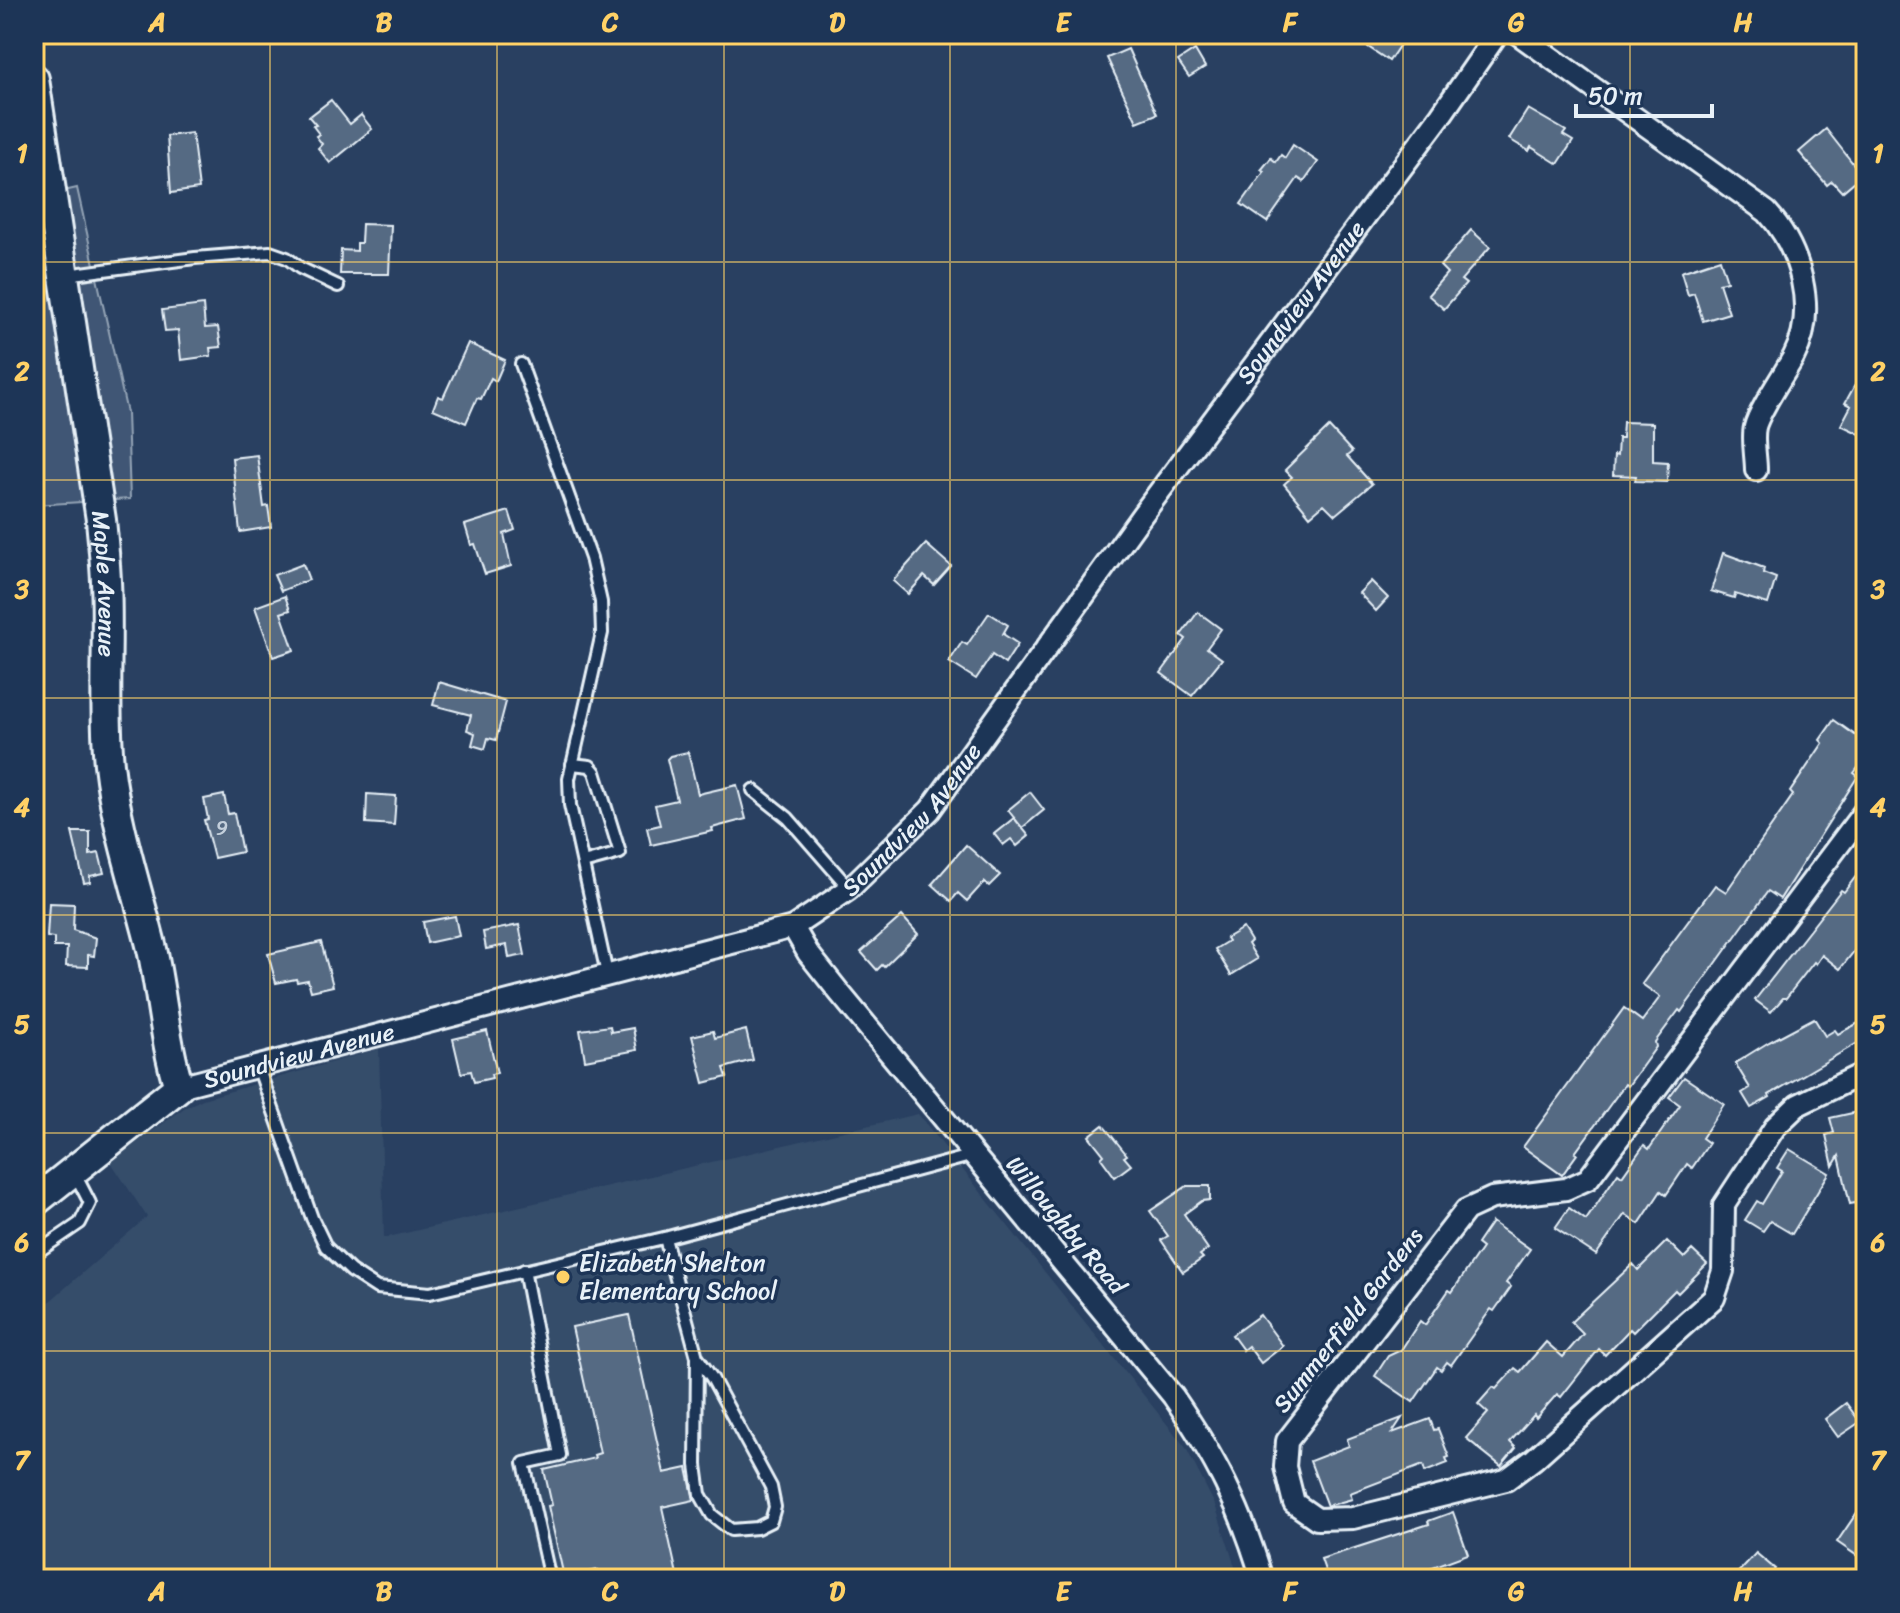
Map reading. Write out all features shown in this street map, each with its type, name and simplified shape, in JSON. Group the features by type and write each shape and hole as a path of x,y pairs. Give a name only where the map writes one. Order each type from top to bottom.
{"main road":[{"name":"Maple Avenue","path":"34,79 101,520 106,581 105,692 109,767 120,826 152,949 171,1061 179,1087"},
{"name":"Soundview Avenue","path":"34,1202 179,1087"}],"street":[{"name":"Soundview Avenue","path":"179,1087 793,927 850,889 930,810 1142,515 1441,115 1497,34"},
{"path":"1518,34 1767,212 1781,227 1801,277 1805,315 1796,352 1755,427 1756,470"},
{"name":"Summerfield Gardens","path":"1866,809 1588,1179 1566,1189 1492,1198 1466,1210 1287,1441 1285,1467 1294,1503 1317,1519 1353,1518 1506,1480 1534,1459 1714,1298 1723,1271 1724,1205 1775,1127 1798,1105 1866,1072"},
{"name":"Willoughby Road","path":"793,927 808,953 839,992 1139,1354 1199,1434 1239,1510 1262,1579"}],"lane":[{"path":"66,275 195,258 270,252 338,286"},
{"path":"521,364 591,558 601,602 602,633 569,779 570,805 607,974"},
{"path":"572,764 590,766 595,772 620,853 583,863"},
{"path":"753,790 788,818 850,889"},
{"path":"258,1067 312,1218 326,1247 351,1271 377,1288 430,1293 665,1238 974,1155"},
{"path":"36,1253 80,1223 90,1203 74,1170"},
{"path":"665,1238 697,1357 694,1402 700,1494 712,1515 731,1530 757,1528 771,1521 775,1507 771,1487 712,1378 697,1357"},
{"path":"524,1270 560,1455 524,1463 550,1579"}],"shaded area":[{"path":"77,188 127,413 130,499 34,505 34,198"},
{"name":"Elizabeth Shelton Elementary School","path":"379,1049 384,1238 918,1114 1186,1448 1215,1505 1239,1579 34,1579 34,1315 147,1217 111,1162 184,1108 203,1099"}],"building":[{"path":"1349,34 1407,34 1389,61"},
{"path":"1128,49 1157,114 1137,122 1107,58"},
{"path":"1195,50 1205,67 1189,77 1178,61"},
{"path":"331,100 350,124 361,115 372,129 330,163 318,148 322,144 316,136 319,134 313,126 316,125 309,117"},
{"path":"1528,109 1566,131 1563,135 1573,141 1558,164 1531,147 1529,151 1509,139"},
{"path":"1826,129 1862,175 1842,192 1832,181 1827,185 1799,152"},
{"path":"192,133 199,189 171,193 167,136"},
{"path":"1293,145 1318,162 1304,182 1298,178 1267,222 1241,204 1271,158 1276,162 1281,155 1285,158"},
{"path":"362,224 391,225 389,274 340,274 341,250 357,251 357,243 361,243"},
{"path":"1471,230 1490,247 1461,280 1466,284 1444,309 1428,295 1447,273 1440,266"},
{"path":"1720,259 1727,281 1719,283 1729,313 1703,321 1694,293 1688,295 1681,272"},
{"path":"203,305 205,328 218,327 221,347 210,348 211,356 181,360 178,330 165,331 162,310"},
{"path":"468,343 505,360 496,381 491,378 481,399 477,398 466,423 433,409 438,396 443,398"},
{"path":"1866,378 1866,437 1841,425 1851,406 1845,403 1856,383 1862,386"},
{"path":"1623,422 1653,423 1653,461 1668,462 1667,482 1635,481 1636,476 1613,475 1614,455 1617,456 1618,438 1622,438"},
{"path":"1329,427 1352,452 1347,456 1372,484 1335,515 1324,504 1310,516 1284,484 1292,477 1285,470"},
{"path":"257,455 264,507 268,506 271,527 240,532 232,458"},
{"path":"509,511 515,530 504,534 511,566 485,574 465,525"},
{"path":"926,544 951,566 934,585 924,576 908,594 893,581"},
{"path":"1723,553 1764,568 1763,573 1776,578 1768,604 1735,594 1734,598 1711,591"},
{"path":"303,564 309,580 281,591 274,575"},
{"path":"1371,581 1388,598 1376,611 1359,593"},
{"path":"285,596 290,610 281,613 294,650 273,657 255,607"},
{"path":"1198,612 1221,629 1207,648 1222,659 1192,696 1161,673 1186,639 1181,635"},
{"path":"989,613 1008,625 1003,634 1018,644 1005,664 992,655 976,679 949,662 962,642 967,645"},
{"path":"439,682 506,702 496,740 488,738 485,749 472,745 475,733 467,730 471,715 433,705"},
{"path":"1834,720 1866,743 1866,757 1854,773 1858,776 1780,899 1768,891 1681,1012 1679,1010 1655,1042 1656,1047 1628,1086 1625,1084 1562,1175 1523,1147 1624,1008 1642,1021 1660,997 1642,984 1715,885 1726,892 1793,795 1790,792 1823,743 1820,740"},
{"path":"688,752 698,794 737,785 746,819 712,828 713,831 651,845 647,828 660,825 655,805 677,800 667,759"},
{"path":"1030,792 1044,810 1022,828 1008,810"},
{"path":"367,794 396,796 394,825 366,823"},
{"path":"224,795 228,814 234,813 242,852 214,858 204,820 208,819 204,799"},
{"path":"1014,818 1029,836 1017,846 1011,839 1003,845 994,834"},
{"path":"72,832 90,832 90,855 99,853 104,873 90,876 90,882 84,883"},
{"path":"966,845 1000,875 989,886 984,882 967,901 958,893 951,901 932,884"},
{"path":"1866,863 1866,936 1840,969 1822,955 1771,1012 1755,1000 1841,890 1844,892"},
{"path":"49,903 74,904 73,930 96,938 94,956 88,955 88,967 66,966 67,947 54,947 54,938 47,937"},
{"path":"455,916 459,936 427,943 423,922"},
{"path":"902,916 918,934 877,970 861,952"},
{"path":"519,925 525,955 509,958 507,945 486,949 483,932"},
{"path":"1243,928 1257,959 1231,975 1215,949"},
{"path":"321,942 333,986 311,991 308,980 276,983 268,954"},
{"path":"1814,1018 1825,1036 1835,1030 1838,1034 1866,1019 1866,1038 1751,1108 1742,1093 1750,1088 1735,1063"},
{"path":"610,1026 611,1032 633,1028 637,1050 585,1060 580,1030"},
{"path":"746,1030 753,1060 724,1068 727,1077 704,1083 692,1036 713,1031 715,1038"},
{"path":"487,1031 497,1073 491,1074 492,1078 474,1082 471,1071 461,1073 453,1039"},
{"path":"1684,1077 1724,1104 1702,1138 1709,1143 1692,1168 1687,1164 1666,1195 1661,1191 1639,1224 1625,1214 1596,1255 1555,1228 1569,1208 1586,1220 1618,1173 1622,1176 1644,1145 1649,1149 1680,1105 1669,1097"},
{"path":"1866,1110 1866,1201 1850,1204 1839,1156 1833,1166 1826,1135 1834,1133 1830,1118"},
{"path":"1103,1125 1127,1155 1124,1157 1131,1165 1115,1177 1101,1158 1104,1155 1089,1136"},
{"path":"1789,1149 1829,1173 1792,1234 1770,1221 1763,1231 1745,1220 1757,1201 1762,1204 1782,1171 1777,1168"},
{"path":"1187,1186 1210,1186 1210,1200 1202,1201 1184,1214 1208,1249 1200,1255 1203,1258 1183,1272 1161,1240 1168,1236 1150,1211"},
{"path":"1492,1222 1530,1249 1506,1283 1511,1287 1494,1311 1491,1309 1451,1365 1447,1362 1441,1370 1437,1367 1413,1402 1375,1376 1388,1356 1401,1350 1420,1321 1425,1325 1449,1290 1452,1292 1482,1248 1477,1244"},
{"path":"1667,1241 1684,1258 1692,1250 1707,1264 1678,1293 1675,1290 1633,1332 1630,1329 1605,1355 1599,1349 1561,1397 1557,1394 1510,1442 1516,1448 1501,1466 1466,1438 1488,1413 1478,1404 1493,1387 1496,1389 1515,1368 1520,1372 1546,1342 1563,1357 1583,1334 1571,1322 1633,1264 1638,1270"},
{"path":"629,1315 664,1473 687,1468 694,1500 662,1507 678,1579 600,1579 598,1570 564,1577 548,1506 552,1505 544,1470 595,1458 594,1455 600,1453 572,1327"},
{"path":"1260,1315 1283,1346 1261,1363 1248,1346 1243,1350 1232,1335"},
{"path":"1846,1403 1860,1422 1838,1437 1825,1419"},
{"path":"1402,1418 1392,1433 1430,1419 1434,1430 1438,1429 1449,1457 1446,1458 1448,1463 1425,1472 1423,1465 1350,1493 1352,1499 1327,1506 1310,1461 1349,1446 1347,1439"},
{"path":"1866,1499 1866,1540 1856,1555 1837,1542"},
{"path":"1453,1512 1468,1554 1427,1569 1430,1576 1422,1579 1328,1579 1321,1559 1429,1524 1428,1521"},
{"path":"1756,1553 1775,1569 1767,1579 1732,1579"}],"place":[{"name":"Elizabeth Shelton Elementary School","path":"563,1277"}]}
